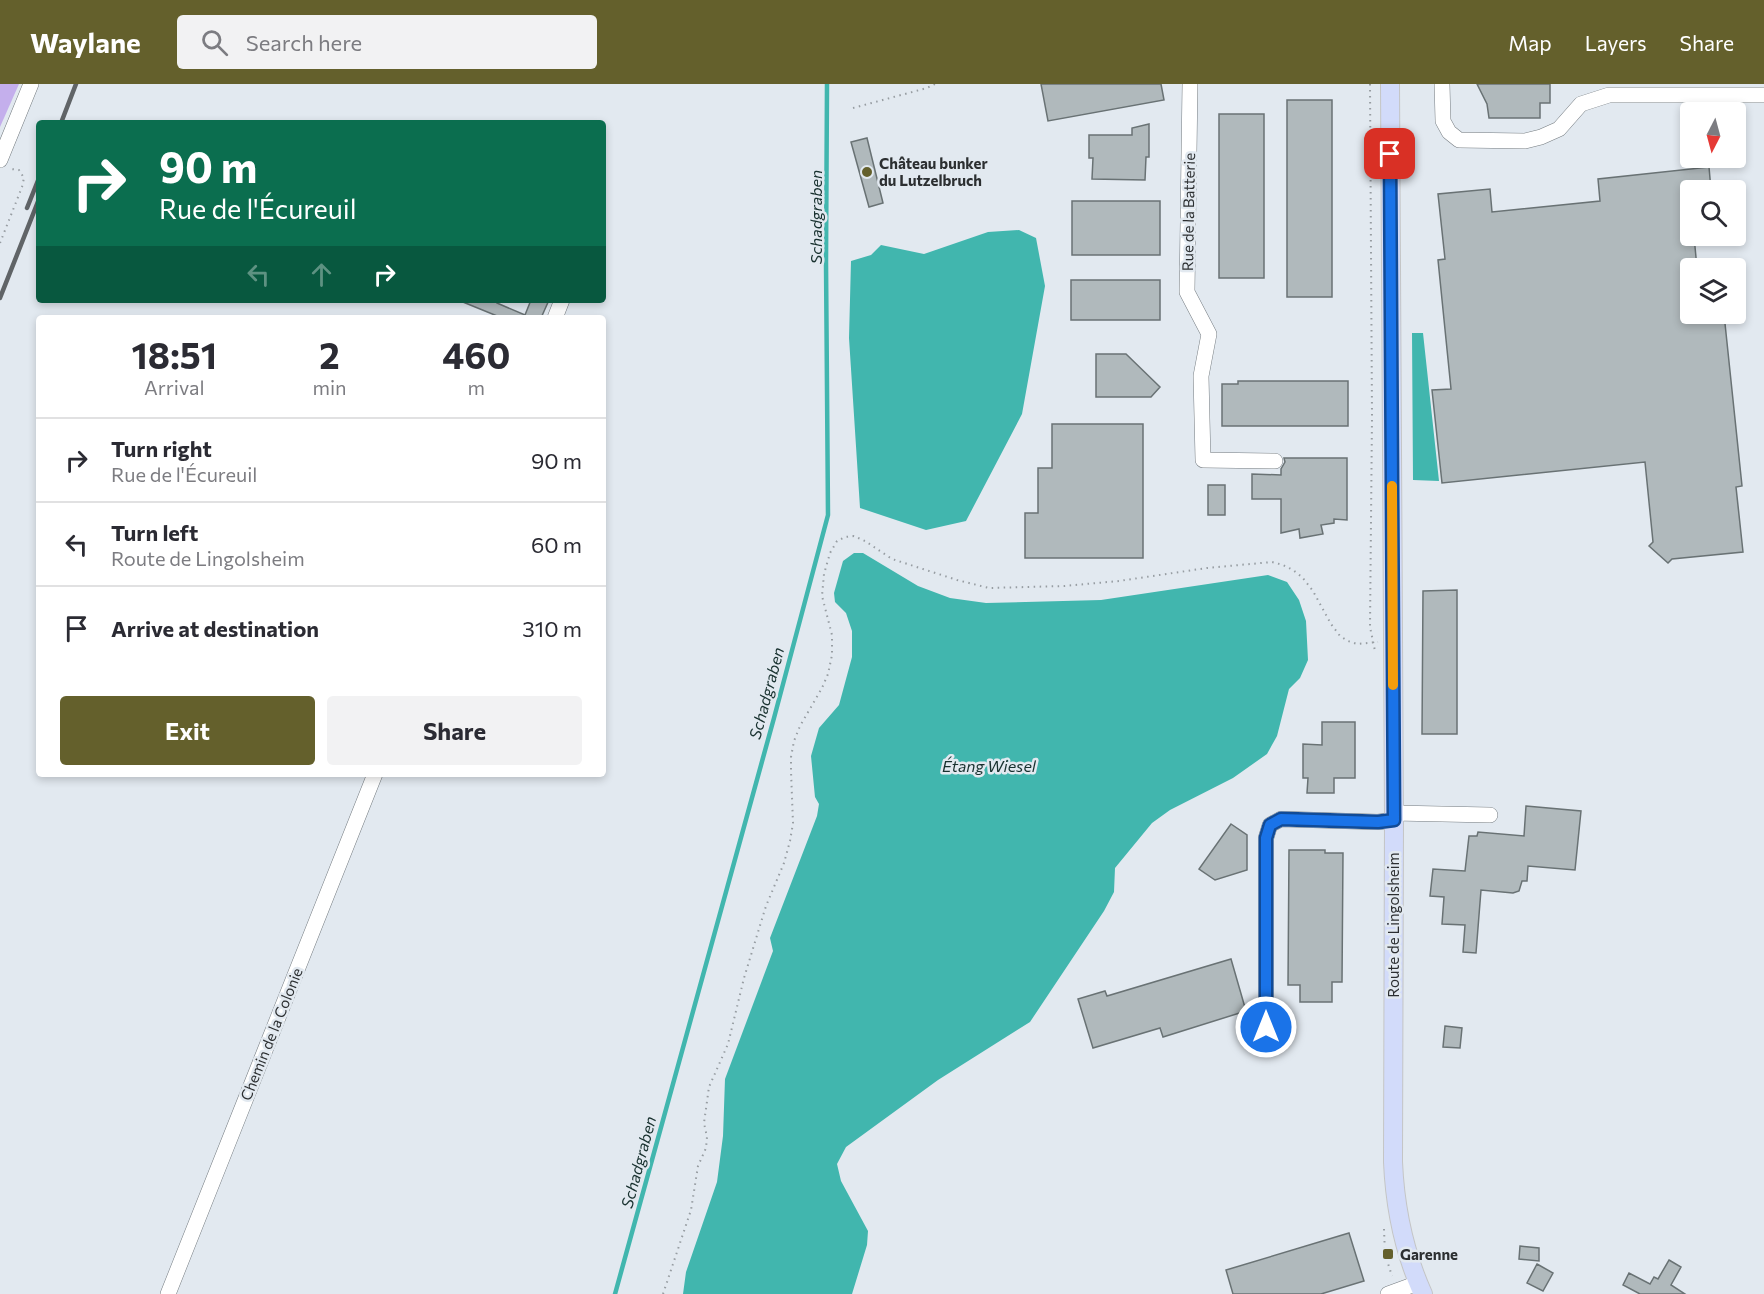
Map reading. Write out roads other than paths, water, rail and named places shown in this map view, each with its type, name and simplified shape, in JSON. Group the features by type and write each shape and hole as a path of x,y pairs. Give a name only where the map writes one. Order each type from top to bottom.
{"main road":[{"name":"Route de Lingolsheim","path":"1390,84 1394,817 1393,1178 1404,1245 1420,1289"}],"street":[{"path":"4,164 9,138 31,84"},
{"name":"Rue de la Batterie","path":"1190,84 1187,292 1209,334 1200,376 1203,460 1275,461"},
{"path":"1442,84 1443,121 1449,132 1459,140 1525,141 1541,137 1559,129 1581,104 1609,95 1764,95"},
{"name":"Chemin de la Colonie","path":"168,1294 374,777"},
{"path":"1266,1027 1266,838 1270,825 1281,819 1378,822 1394,817 1490,815"},
{"path":"1388,1294 1420,1289"}],"water":[{"path":"1019,230 1036,238 1045,286 1022,414 966,521 926,530 860,508 849,338 851,261 871,255 881,245 924,254 988,232"},
{"path":"1412,333 1423,333 1439,481 1413,480"},
{"name":"Étang Wiesel","path":"854,553 863,553 918,586 950,598 986,603 1101,600 1268,575 1287,582 1299,600 1306,621 1308,660 1300,678 1289,689 1277,736 1267,754 1233,778 1170,810 1152,823 1115,868 1114,892 1104,911 1030,1022 938,1080 846,1147 837,1164 841,1181 868,1231 867,1245 852,1294 683,1294 686,1272 717,1182 723,1136 725,1079 773,951 770,938 817,816 819,804 815,797 811,756 819,728 839,705 852,657 852,631 846,613 835,602 834,593 843,561"}],"waterway":[{"name":"Schadgraben","path":"615,1294 828,515 827,84"}],"railway":[{"path":"62,120 76,84"},
{"path":"27,208 36,186"},
{"path":"0,298 36,207"}],"place":[{"name":"Château bunker du Lutzelbruch","path":"867,172"},
{"name":"Garenne","path":"1388,1254"}]}
